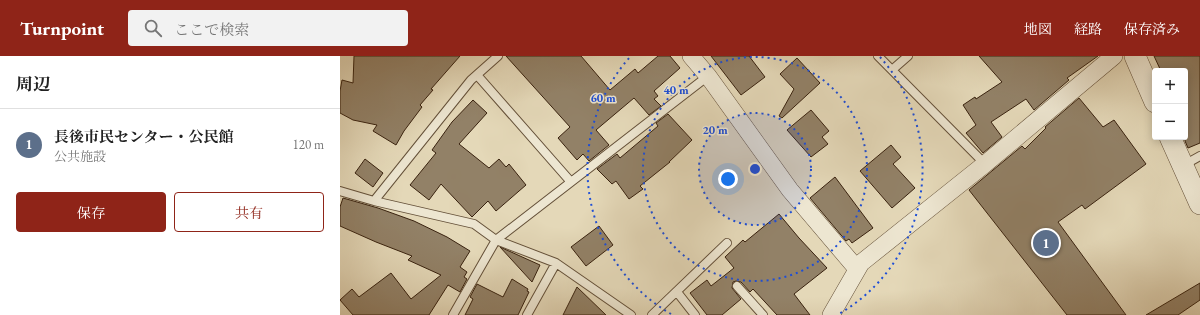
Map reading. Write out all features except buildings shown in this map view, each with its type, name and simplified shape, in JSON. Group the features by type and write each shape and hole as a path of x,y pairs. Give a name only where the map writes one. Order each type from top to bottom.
{"street":[{"path":"691,56 708,76 790,190 857,269"},
{"path":"831,315 861,263 985,164 1114,56"},
{"path":"1135,56 1152,95"},
{"path":"1173,140 1192,161 1200,204"}],"lane":[{"path":"374,201 471,80 498,56"},
{"path":"878,56 985,164"},
{"path":"892,70 908,56"},
{"path":"477,75 571,182"},
{"path":"453,315 496,240 708,76"},
{"path":"340,191 374,201 474,224 496,240 556,263 631,315"},
{"path":"652,315 727,243"},
{"path":"527,315 556,263"},
{"path":"737,286 763,315"},
{"path":"677,292 695,315"}],"place":[{"name":"長後市民センター・公民館","path":"1046,243"}]}
